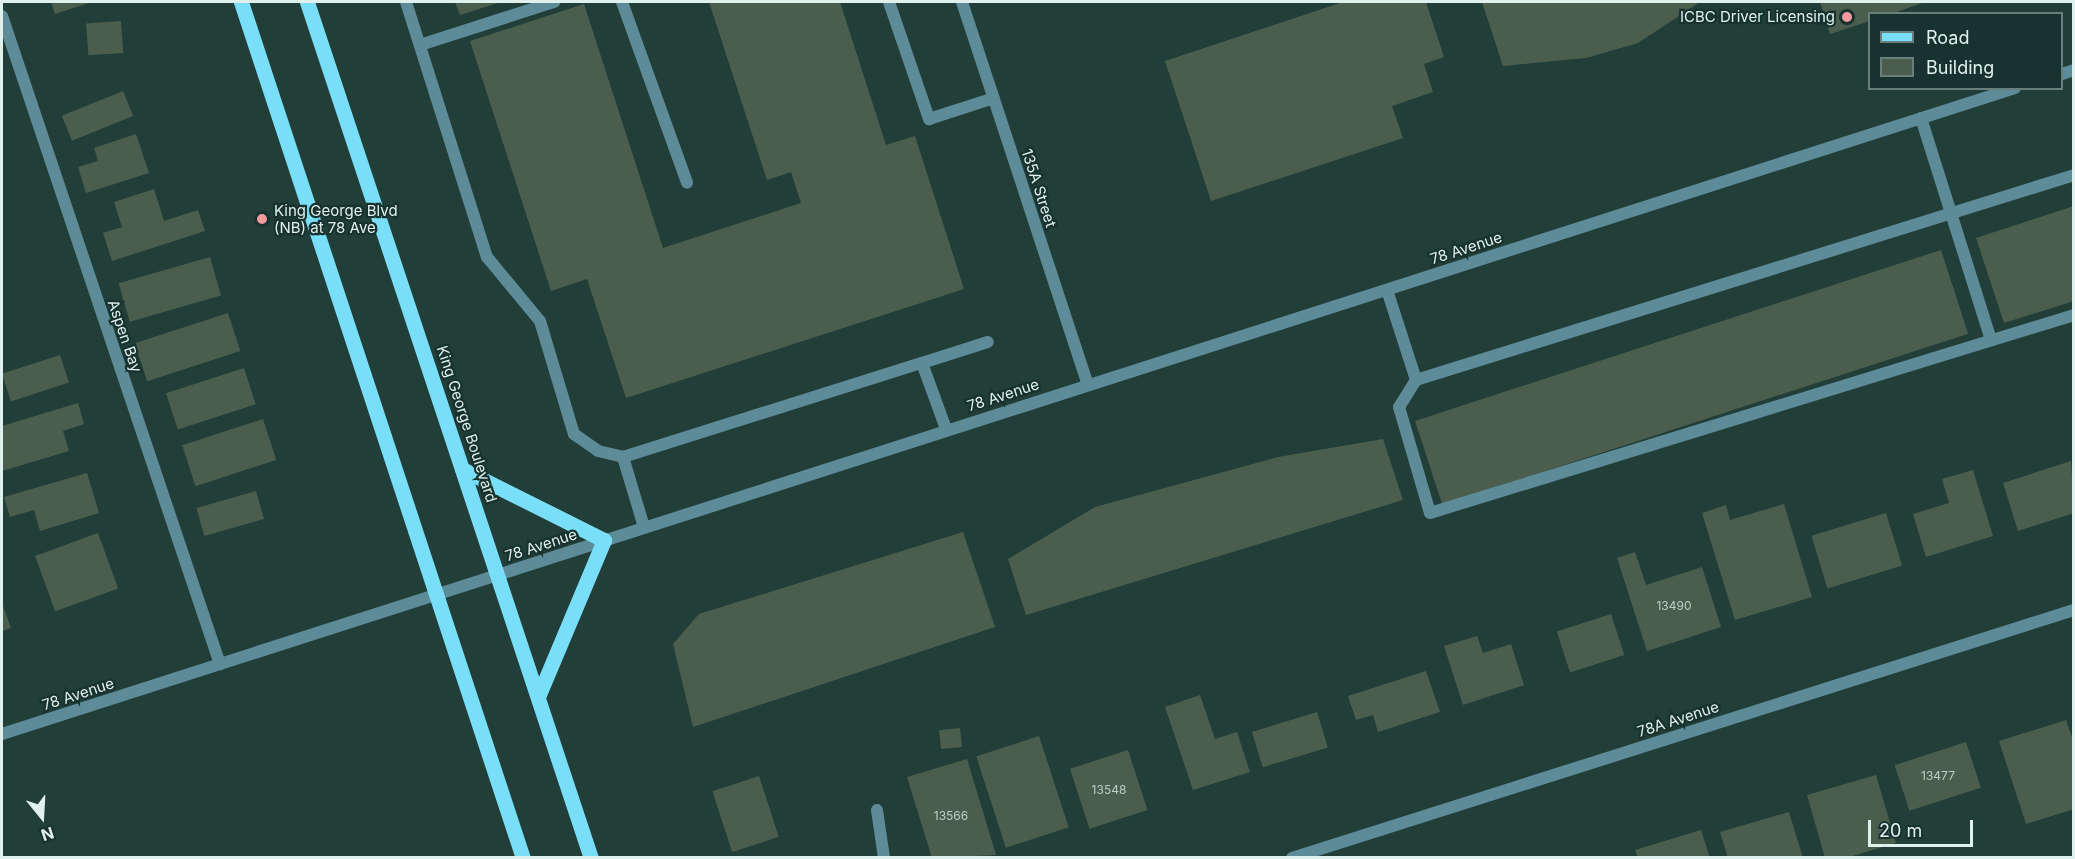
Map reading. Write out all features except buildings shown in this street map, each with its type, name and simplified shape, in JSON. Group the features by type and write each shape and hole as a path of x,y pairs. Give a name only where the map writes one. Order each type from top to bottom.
{"main road":[{"path":"241,2 523,858"},
{"name":"King George Boulevard","path":"308,2 591,858"},
{"path":"462,469 604,540 538,697"}],"street":[{"path":"406,2 487,257 540,321 574,434 598,451 623,457 988,342"},
{"path":"420,45 554,2"},
{"path":"622,2 687,183"},
{"path":"889,2 929,119 994,98"},
{"name":"135A Street","path":"962,2 1087,383"},
{"name":"Aspen Bay","path":"2,16 220,664"},
{"name":"78 Avenue","path":"2,734 1087,383 1387,290 2009,90"},
{"path":"1921,118 1991,340"},
{"path":"2073,175 1416,380 1399,407 1430,513 2073,315"},
{"path":"1387,290 1416,380"},
{"path":"922,363 946,429"},
{"path":"623,457 644,527"},
{"name":"78A Avenue","path":"1292,858 2073,610"},
{"path":"877,810 884,858"}],"place":[{"name":"ICBC Driver Licensing","path":"1847,17"},
{"name":"King George Blvd (NB) at 78 Ave","path":"262,219"}]}
